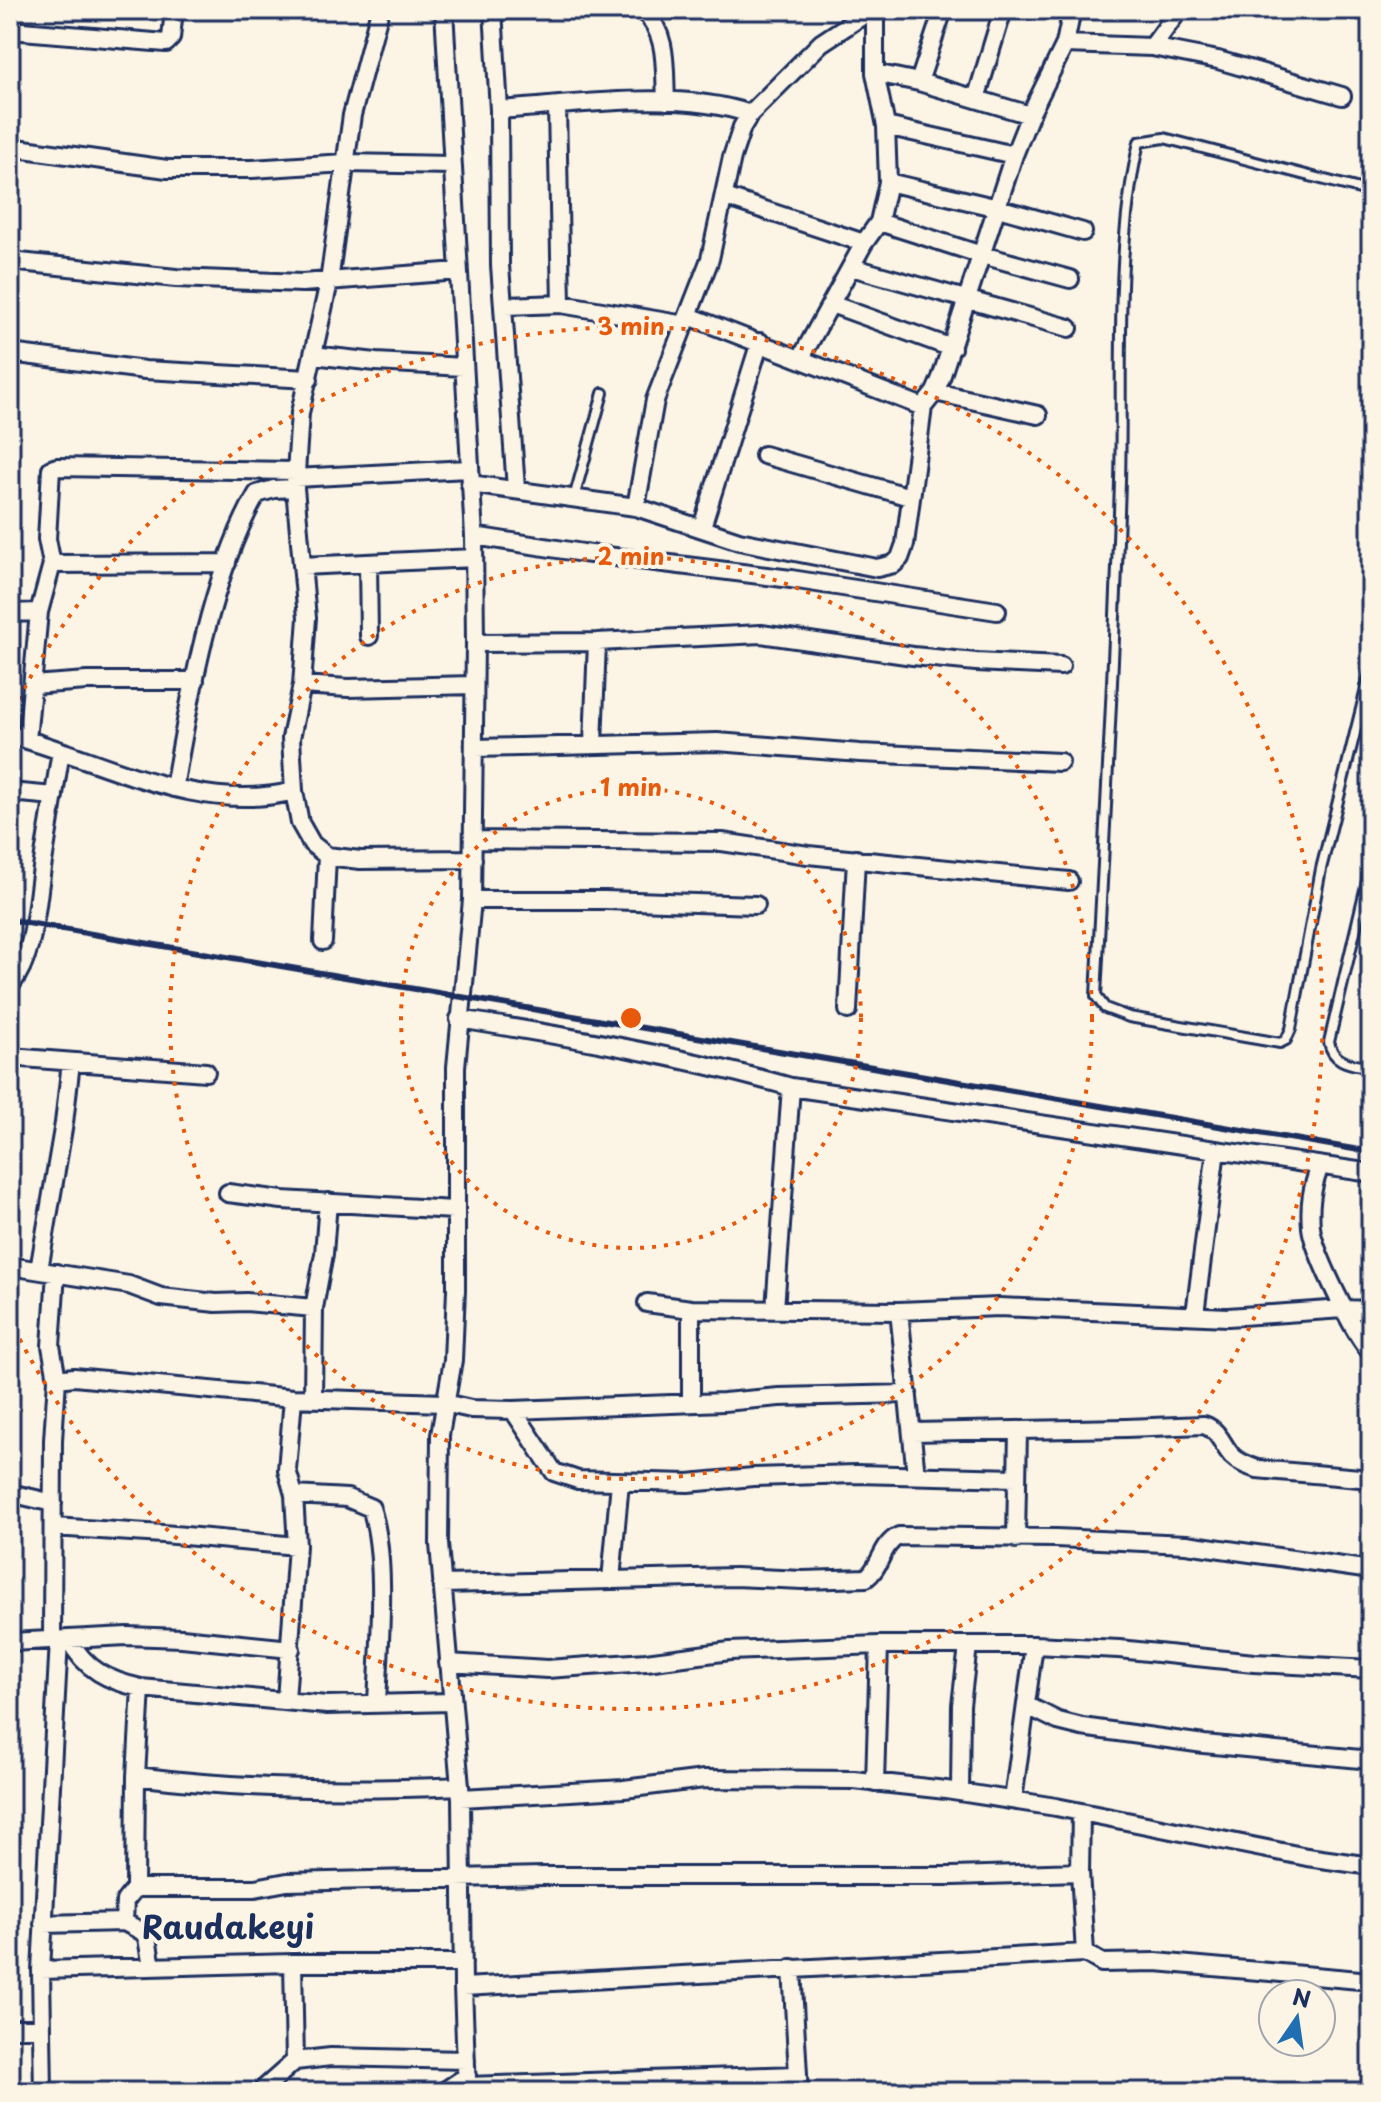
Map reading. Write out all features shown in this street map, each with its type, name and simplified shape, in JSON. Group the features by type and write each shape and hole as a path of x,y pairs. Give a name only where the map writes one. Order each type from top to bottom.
{"street":[{"path":"10,30 166,43 171,38 174,10"},
{"path":"380,10 352,115 329,282 300,413 295,479 307,618 302,685 291,738 294,791 300,823 312,844 327,856 360,860 473,859"},
{"path":"444,10 474,536 472,900 456,1067 456,1290 453,1360 440,1435 439,1544 460,1792 467,2078"},
{"path":"493,10 499,110 500,251 516,489"},
{"path":"643,10 655,22 661,36 666,101"},
{"path":"801,358 864,243 879,222 888,182 886,126 875,73 873,10"},
{"path":"636,507 655,400 710,259 732,157 742,127 750,114 821,43 873,10"},
{"path":"919,82 943,10"},
{"path":"976,99 1003,10"},
{"path":"27,740 39,612 52,564 47,528 49,473 53,467 295,479 469,477 516,489 636,507 739,541 796,554 887,568 900,558 905,544 923,407 935,392 952,348 1014,155 1065,44 1072,10"},
{"path":"1152,47 1179,10"},
{"path":"1065,44 1152,47 1218,60 1342,96"},
{"path":"875,73 919,82 1030,115"},
{"path":"499,110 666,101 723,104 750,114"},
{"path":"557,107 561,304"},
{"path":"886,126 1014,155"},
{"path":"10,147 167,169 252,169 345,163 452,165"},
{"path":"888,182 1083,232"},
{"path":"725,197 864,243"},
{"path":"879,222 1070,279"},
{"path":"10,261 176,278 329,282 458,271"},
{"path":"851,267 1069,328"},
{"path":"505,306 561,304 687,321 760,342 923,407"},
{"path":"831,304 952,348"},
{"path":"702,527 760,342"},
{"path":"10,353 145,370 309,379"},
{"path":"313,355 463,367"},
{"path":"935,392 1038,415"},
{"path":"764,455 910,497"},
{"path":"174,788 195,681 227,563 257,494 295,479"},
{"path":"474,536 624,559 791,579 997,611"},
{"path":"302,566 474,558"},
{"path":"52,564 227,563"},
{"path":"368,563 369,636"},
{"path":"10,613 39,612"},
{"path":"475,643 597,642 761,634 913,656 1061,666"},
{"path":"593,744 597,642"},
{"path":"32,685 87,681 195,681"},
{"path":"302,685 348,688 474,685"},
{"path":"10,735 174,788 234,797 268,798 294,791"},
{"path":"474,748 717,742 860,753 1060,762"},
{"path":"10,986 27,956 61,751"},
{"path":"10,792 54,796"},
{"path":"474,840 722,842 1069,881"},
{"path":"323,941 327,856"},
{"path":"848,1010 856,859"},
{"path":"472,900 756,905"},
{"path":"459,1019 716,1066 791,1087 1371,1173"},
{"path":"10,1057 206,1072"},
{"path":"43,2092 41,1970 60,1640 53,1527 57,1379 51,1346 48,1271 71,1062"},
{"path":"775,1309 791,1087"},
{"path":"1195,1314 1216,1150"},
{"path":"1320,1166 1310,1193 1311,1232 1343,1309 1364,1346 1371,1352"},
{"path":"228,1193 454,1210"},
{"path":"313,1399 314,1308 324,1254 328,1202"},
{"path":"10,1266 129,1285 161,1297 314,1308"},
{"path":"647,1303 691,1309 899,1311 999,1307 1228,1317 1371,1310"},
{"path":"691,1309 691,1402"},
{"path":"899,1311 916,1475"},
{"path":"57,1379 74,1377 293,1398 444,1403 471,1409 513,1410 908,1394"},
{"path":"286,1700 297,1546 294,1495 287,1470 293,1398"},
{"path":"513,1410 554,1472 578,1480 688,1483 753,1477 856,1474 1017,1478"},
{"path":"913,1432 1204,1425 1213,1429 1232,1456 1257,1469 1371,1479"},
{"path":"1016,1539 1018,1430"},
{"path":"611,1580 620,1482"},
{"path":"10,1493 53,1503"},
{"path":"294,1495 347,1498 371,1508 379,1562 377,1704"},
{"path":"53,1527 297,1546"},
{"path":"442,1584 735,1577 803,1580 866,1578 874,1571 892,1539 899,1536 1186,1544 1371,1570"},
{"path":"10,1642 127,1636 291,1649"},
{"path":"60,1640 75,1649 99,1674 114,1682 141,1688 327,1705 451,1702"},
{"path":"448,1663 561,1669 730,1651 879,1645 1034,1645 1371,1669"},
{"path":"875,1783 879,1645"},
{"path":"1013,1800 1034,1645"},
{"path":"960,1792 961,1705 968,1646"},
{"path":"124,1922 125,1901 135,1888 141,1688"},
{"path":"1026,1705 1058,1721 1120,1733 1371,1760"},
{"path":"136,1776 319,1791 460,1792 624,1789 704,1779 817,1778 1013,1800 1307,1857 1371,1866"},
{"path":"1081,1813 1080,1872 1085,1953"},
{"path":"135,1888 255,1888 287,1882 462,1878 1080,1872"},
{"path":"43,1924 124,1922 136,1927 147,1938 152,1967"},
{"path":"463,1987 1085,1953 1102,1963 1156,1962 1371,1981"},
{"path":"41,1970 293,1963 463,1963"},
{"path":"293,1963 295,2061"},
{"path":"260,2092 295,2061 331,2057 467,2078 798,2083 792,1968"},
{"path":"10,2028 42,2028"},
{"path":"443,2092 467,2078"}],"lane":[{"path":"1371,192 1164,138 1139,142 1128,188 1122,300 1119,530 1096,996 1105,1008 1129,1017 1280,1043 1286,1040 1291,1029 1321,869 1371,669"},
{"path":"574,498 603,393"},
{"path":"1371,864 1329,1042 1331,1051 1344,1062 1371,1068"}],"railway":[{"path":"10,920 1371,1152"}],"district":[{"name":"Raudakeyi","path":"228,1926"}]}
